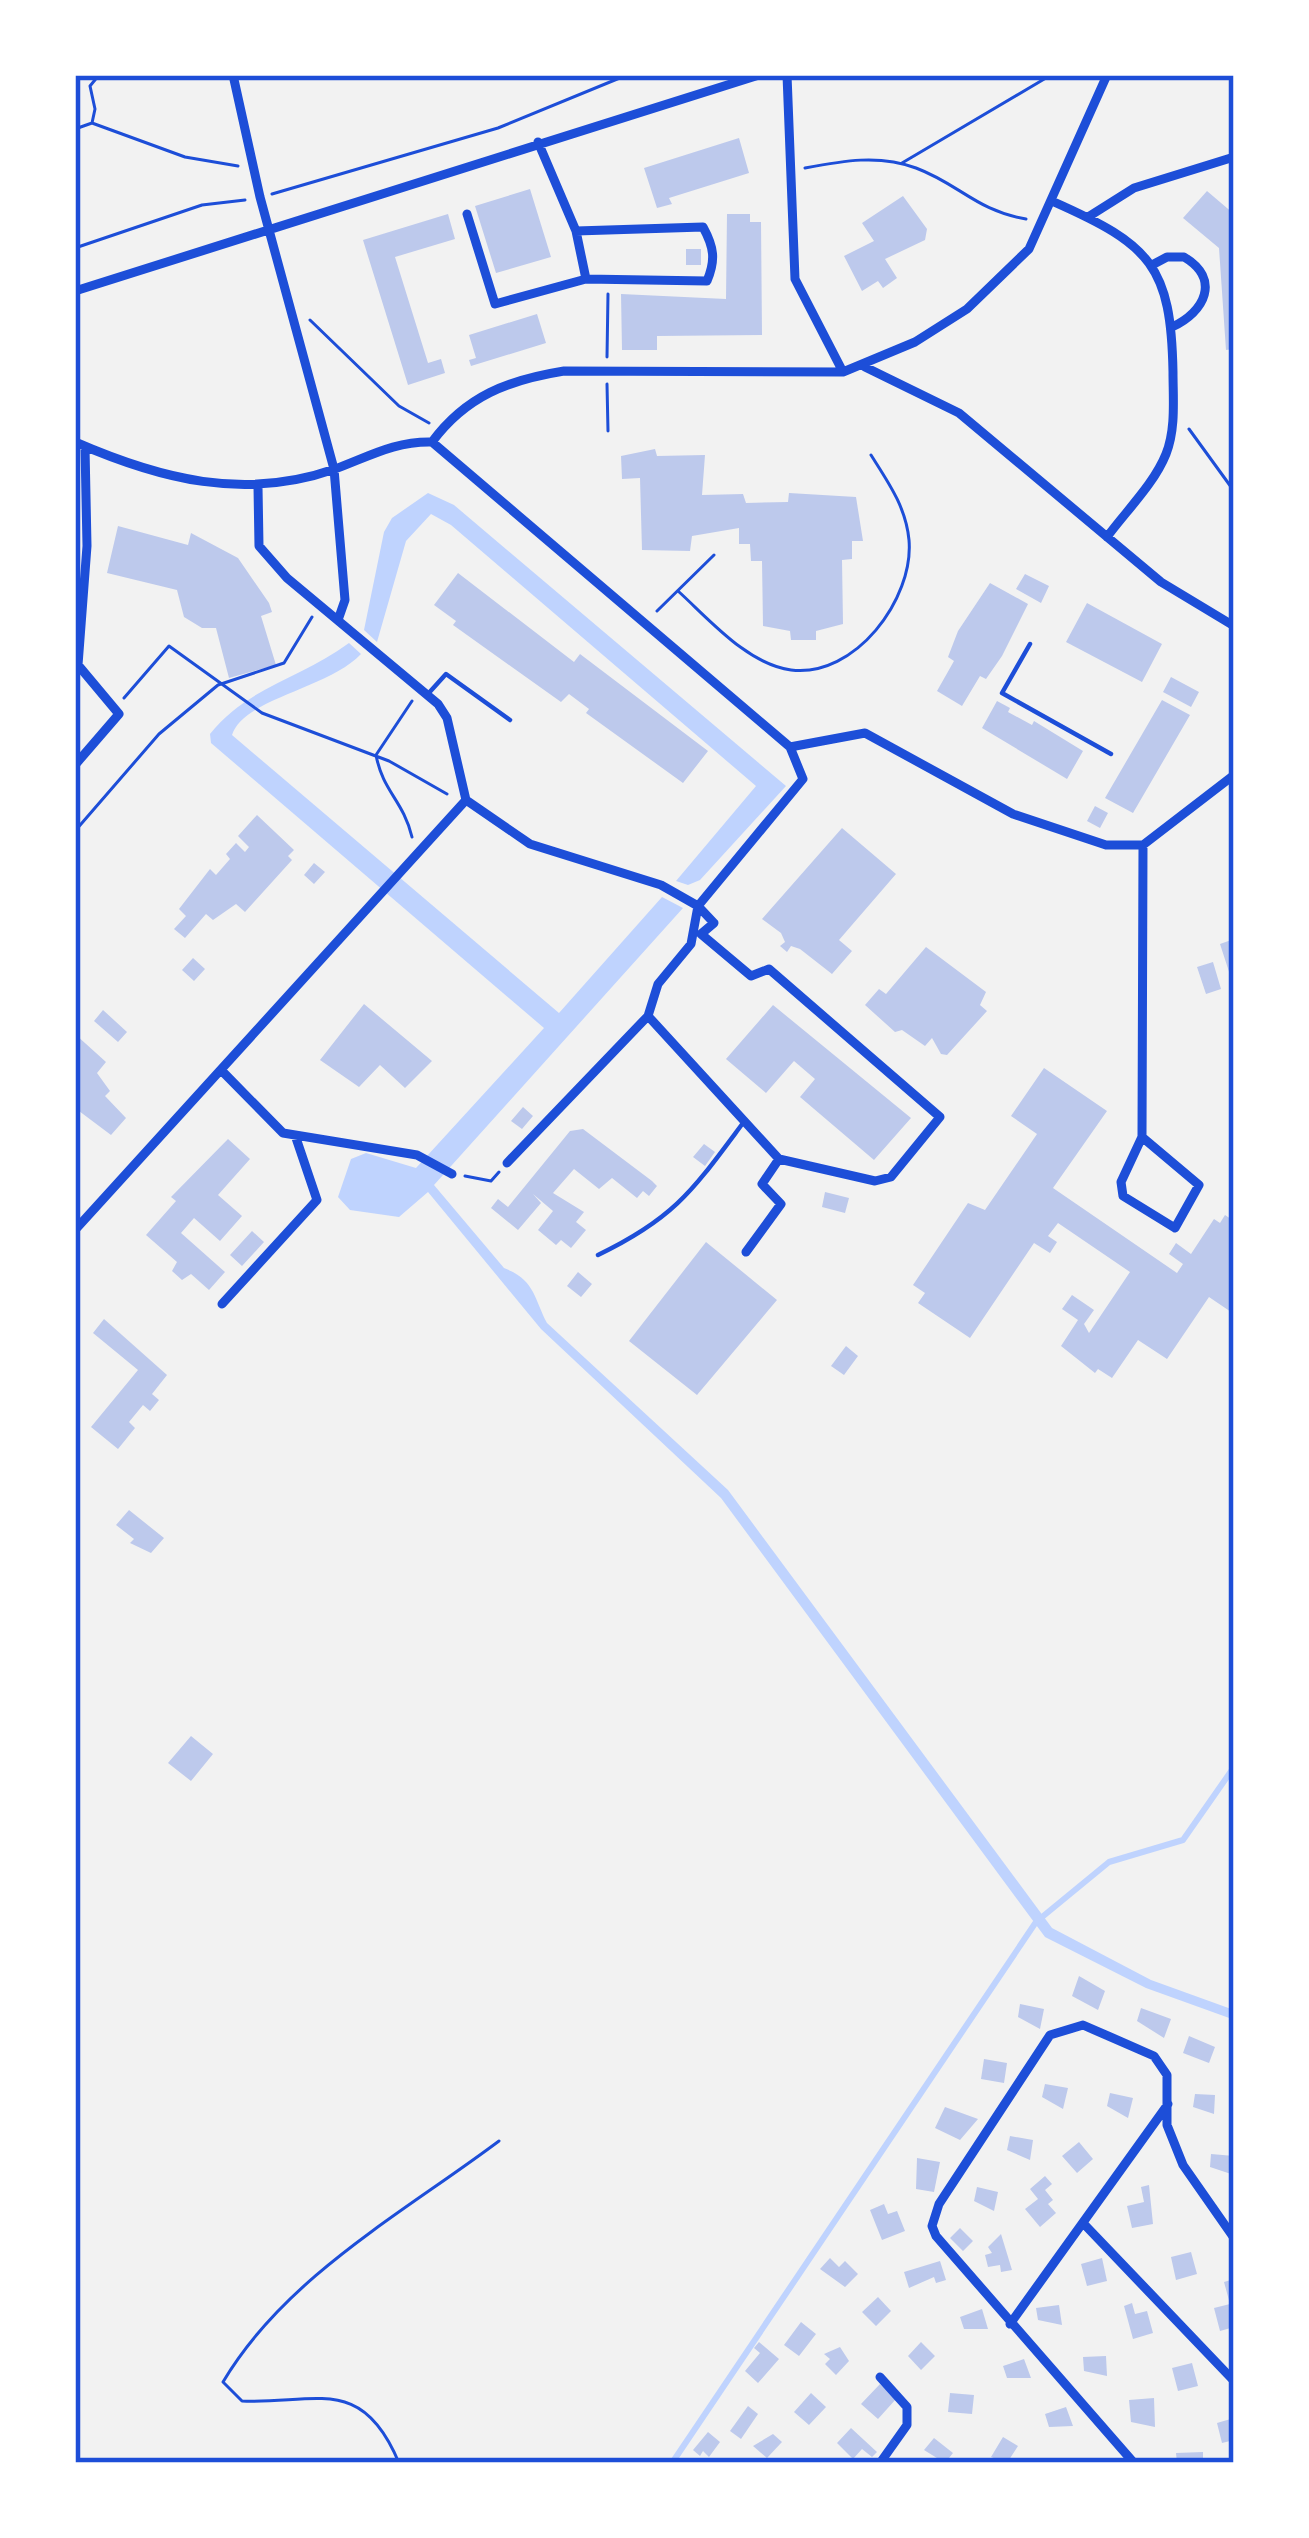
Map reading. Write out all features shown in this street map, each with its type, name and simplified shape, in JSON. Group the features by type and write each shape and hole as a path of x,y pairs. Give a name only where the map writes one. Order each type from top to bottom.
{"street":[{"path":"233,75 260,197 334,469 345,600 338,620"},
{"path":"75,291 759,75"},
{"path":"787,75 794,279 843,372"},
{"path":"75,765 116,720 117,706 78,665 87,546 80,445 152,472 214,486 258,487 334,469 380,449 432,442 479,396 564,371 843,372 866,367 968,309 1029,249 1107,75"},
{"path":"538,142 576,231 586,279"},
{"path":"1088,217 1134,188 1234,158"},
{"path":"1054,202 1088,217 1152,265 1168,295 1174,408 1160,466 1107,537"},
{"path":"467,214 495,304 586,279 707,281 713,246 703,227 576,231"},
{"path":"1152,265 1167,256 1184,257 1204,277 1203,303 1189,319 1172,327"},
{"path":"866,367 959,413 1161,582 1234,626"},
{"path":"432,442 790,747 803,779 698,906 691,944 658,984 648,1016 507,1163"},
{"path":"258,487 260,546 447,718 466,800 530,844 661,885 698,906 714,923 701,934 751,976 769,969 940,1118 891,1177 875,1181 778,1159 648,1016"},
{"path":"790,747 865,733 1013,814 1106,845 1144,845 1234,775"},
{"path":"75,1230 466,800"},
{"path":"1142,1137 1199,1185 1175,1228 1123,1196 1125,1169 1142,1137 1144,845"},
{"path":"223,1072 283,1133 417,1155 452,1174"},
{"path":"222,1304 317,1200 295,1135"},
{"path":"746,1252 781,1204 762,1184 778,1159"},
{"path":"1134,2463 1010,2324 932,2226 939,2204 1050,2035 1083,2025 1154,2056 1167,2075 1167,2125 1183,2165 1234,2237"},
{"path":"1010,2324 1169,2102"},
{"path":"1084,2224 1234,2381"},
{"path":"880,2377 907,2407 907,2425 880,2463"}],"lane":[{"path":"1030,644 1003,693 1111,754"},
{"path":"424,693 446,674 509,720"},
{"path":"598,1256 649,1231 682,1205 743,1123"}],"path":[{"path":"92,123 95,109 90,86 98,75"},
{"path":"75,248 202,206 260,197 498,128 627,75"},
{"path":"900,164 1051,75"},
{"path":"75,129 92,123 184,157 255,169"},
{"path":"791,171 862,159 900,164 917,168 994,213 1043,221"},
{"path":"287,298 399,406 442,429"},
{"path":"1174,408 1234,491"},
{"path":"678,591 756,658 790,670 812,669 855,653 874,638 910,547 899,499 871,455"},
{"path":"643,625 714,555"},
{"path":"75,831 159,734 218,685 284,663 320,605"},
{"path":"117,706 169,646 262,712 376,755 431,789 466,800"},
{"path":"417,856 407,818 382,784 376,755 424,693"},
{"path":"452,1174 491,1181 507,1163"},
{"path":"399,2463 378,2424 351,2401 322,2395 242,2401 224,2382 246,2343 291,2296 499,2141"}],"water":[{"path":"428,493 454,505 786,786 700,880 688,885 676,881 756,786 451,525 431,514 406,541 377,642 364,630 384,532 392,518"},
{"path":"349,643 361,654 329,676 253,712 232,735 559,1013 662,897 683,908 434,1185 504,1268 528,1284 547,1323 728,1490 1052,1928 1151,1980 1234,2010 1232,2019 1146,1988 1045,1937 721,1498 541,1329 428,1192 399,1217 350,1210 338,1197 351,1159 366,1153 416,1168 544,1028 211,743 210,734 241,705"}],"building":[{"path":"739,138 749,173 669,198 672,204 657,208 644,168"},
{"path":"530,189 551,257 496,273 475,206"},
{"path":"1207,191 1234,214 1234,349 1226,350 1219,248 1183,218"},
{"path":"903,196 927,229 925,240 885,259 897,278 883,288 878,281 862,291 844,256 874,241 862,223"},
{"path":"448,214 455,239 395,257 428,363 441,359 445,373 408,385 363,240"},
{"path":"727,214 750,214 750,222 761,222 762,335 657,336 657,350 622,350 621,294 726,299"},
{"path":"686,249 701,249 701,265 686,265"},
{"path":"537,314 546,343 471,366 469,360 476,358 469,335"},
{"path":"655,449 657,456 705,455 702,495 743,494 746,503 788,502 789,493 856,497 863,541 852,541 852,559 842,560 843,624 816,631 816,640 791,640 790,631 763,626 762,561 751,561 750,544 739,544 739,528 692,536 690,551 642,550 640,478 622,479 621,456"},
{"path":"118,526 188,545 191,533 238,558 269,603 272,612 261,616 276,665 229,678 216,628 202,628 184,617 177,590 107,573"},
{"path":"458,573 574,662 580,654 708,751 683,783 586,713 589,709 569,694 561,702 453,625 456,621 434,605"},
{"path":"1025,574 1049,586 1041,603 1016,589"},
{"path":"990,583 1028,604 1002,656 986,679 980,676 962,706 937,691 954,661 948,657 958,631"},
{"path":"1087,603 1162,644 1142,682 1066,642"},
{"path":"1171,677 1199,692 1191,707 1163,692"},
{"path":"1162,700 1190,715 1133,813 1105,798"},
{"path":"997,701 1010,708 1008,712 1032,725 1034,721 1083,751 1067,779 982,728"},
{"path":"1095,806 1108,813 1100,828 1087,821"},
{"path":"257,815 294,850 288,856 292,860 245,912 236,904 213,920 206,914 185,938 174,929 186,916 179,909 210,869 216,875 230,859 226,854 236,843 245,852 249,847 238,836"},
{"path":"842,828 896,874 839,940 852,951 832,974 800,949 791,946 787,952 780,946 785,942 781,933 762,919"},
{"path":"314,863 325,872 314,884 304,875"},
{"path":"1234,939 1234,984 1233,984 1220,944"},
{"path":"926,947 986,992 980,1005 987,1011 947,1055 941,1054 932,1038 925,1046 902,1030 895,1032 865,1005 879,989 886,994"},
{"path":"193,958 205,969 194,981 182,970"},
{"path":"1213,962 1221,989 1206,994 1197,967"},
{"path":"364,1004 432,1061 405,1088 380,1065 359,1087 320,1060"},
{"path":"773,1005 911,1118 874,1160 800,1097 815,1079 794,1061 766,1093 726,1059"},
{"path":"103,1010 127,1032 118,1042 94,1021"},
{"path":"75,1034 106,1062 97,1073 110,1091 105,1096 126,1118 111,1135 75,1108"},
{"path":"1044,1068 1107,1111 1053,1188 1177,1273 1183,1264 1169,1254 1176,1243 1191,1254 1214,1219 1220,1223 1225,1215 1234,1221 1234,1314 1209,1297 1167,1359 1138,1340 1112,1378 1098,1369 1095,1373 1061,1346 1078,1320 1062,1309 1072,1295 1094,1310 1084,1324 1089,1333 1130,1272 1058,1223 1048,1236 1057,1242 1050,1253 1034,1243 970,1338 918,1303 925,1293 913,1285 968,1203 985,1210 1037,1134 1011,1116"},
{"path":"523,1107 533,1116 522,1129 511,1121"},
{"path":"583,1129 657,1186 649,1196 643,1191 637,1198 612,1178 599,1189 574,1169 553,1193 584,1212 576,1222 586,1230 571,1248 561,1240 556,1245 538,1230 553,1211 533,1194 541,1203 518,1230 491,1208 498,1199 508,1207 570,1131"},
{"path":"228,1139 250,1159 218,1195 242,1216 220,1241 194,1218 181,1233 225,1272 209,1290 191,1274 182,1280 172,1271 177,1262 146,1235 176,1201 171,1197"},
{"path":"704,1144 715,1152 705,1166 693,1157"},
{"path":"825,1192 849,1198 845,1213 822,1207"},
{"path":"252,1231 264,1242 242,1266 230,1255"},
{"path":"706,1242 777,1300 697,1395 629,1341"},
{"path":"578,1272 592,1284 581,1297 567,1286"},
{"path":"104,1319 167,1375 152,1394 159,1400 150,1411 143,1405 129,1422 135,1428 118,1449 91,1427 138,1370 93,1333"},
{"path":"846,1346 858,1356 844,1375 831,1366"},
{"path":"129,1510 164,1538 151,1553 130,1543 134,1539 116,1525"},
{"path":"191,1736 213,1754 191,1781 168,1763"},
{"path":"1079,1976 1105,1991 1098,2010 1072,1996"},
{"path":"1020,2004 1044,2009 1040,2029 1018,2017"},
{"path":"1141,2008 1171,2019 1164,2038 1137,2021"},
{"path":"1189,2036 1215,2047 1209,2063 1183,2053"},
{"path":"984,2059 1007,2063 1004,2083 981,2079"},
{"path":"1045,2084 1068,2088 1063,2109 1042,2097"},
{"path":"1110,2093 1133,2098 1128,2118 1107,2106"},
{"path":"1195,2094 1215,2095 1214,2114 1193,2107"},
{"path":"945,2107 978,2119 960,2140 935,2128"},
{"path":"1010,2136 1033,2140 1030,2160 1007,2150"},
{"path":"1079,2142 1093,2159 1077,2173 1062,2156"},
{"path":"1211,2154 1234,2156 1234,2175 1210,2167"},
{"path":"917,2158 940,2162 934,2192 916,2189"},
{"path":"1045,2176 1052,2184 1045,2190 1053,2200 1048,2204 1056,2213 1040,2227 1025,2209 1038,2199 1030,2189"},
{"path":"1149,2185 1153,2224 1132,2228 1127,2206 1144,2202 1141,2187"},
{"path":"977,2187 998,2192 994,2211 974,2201"},
{"path":"884,2204 888,2214 897,2211 905,2231 882,2240 870,2210"},
{"path":"960,2228 973,2241 963,2251 950,2238"},
{"path":"1001,2234 1012,2270 1001,2272 1000,2265 988,2267 985,2255 992,2253 988,2247"},
{"path":"1191,2252 1197,2274 1176,2280 1171,2257"},
{"path":"830,2258 839,2267 845,2261 858,2274 845,2287 820,2269"},
{"path":"1102,2258 1107,2281 1087,2286 1081,2264"},
{"path":"940,2261 946,2280 936,2283 934,2277 909,2288 904,2272"},
{"path":"1234,2279 1234,2327 1220,2331 1214,2308 1230,2304 1224,2282"},
{"path":"878,2297 891,2311 876,2326 862,2312"},
{"path":"1132,2303 1135,2314 1147,2311 1153,2333 1133,2339 1124,2306"},
{"path":"1059,2305 1062,2325 1038,2320 1036,2308"},
{"path":"982,2309 988,2329 964,2329 960,2317"},
{"path":"801,2322 816,2334 799,2356 784,2345"},
{"path":"759,2342 779,2359 758,2383 745,2371 760,2353 754,2348"},
{"path":"921,2342 935,2356 921,2370 908,2356"},
{"path":"840,2347 849,2361 836,2375 825,2364 830,2359 824,2354"},
{"path":"1106,2356 1107,2376 1084,2371 1083,2357"},
{"path":"1024,2359 1031,2378 1007,2378 1003,2366"},
{"path":"1192,2363 1198,2386 1178,2391 1172,2368"},
{"path":"880,2384 896,2399 878,2419 861,2404"},
{"path":"811,2393 826,2407 809,2425 794,2412"},
{"path":"950,2393 974,2395 972,2414 948,2412"},
{"path":"1154,2398 1155,2427 1131,2422 1129,2400"},
{"path":"748,2406 758,2414 741,2439 730,2431"},
{"path":"1066,2407 1073,2426 1049,2427 1045,2414"},
{"path":"1234,2418 1234,2440 1222,2443 1217,2423"},
{"path":"851,2428 877,2452 872,2457 862,2449 853,2459 837,2443"},
{"path":"708,2432 720,2442 709,2457 703,2451 700,2456 693,2450"},
{"path":"773,2434 782,2442 767,2458 753,2446"},
{"path":"1003,2437 1018,2446 1007,2463 991,2457"},
{"path":"934,2438 953,2453 945,2463 924,2450"},
{"path":"1203,2452 1203,2463 1177,2463 1176,2453"}],"waterway":[{"path":"672,2463 1036,1922 1109,1862 1183,1840 1234,1767"}]}
